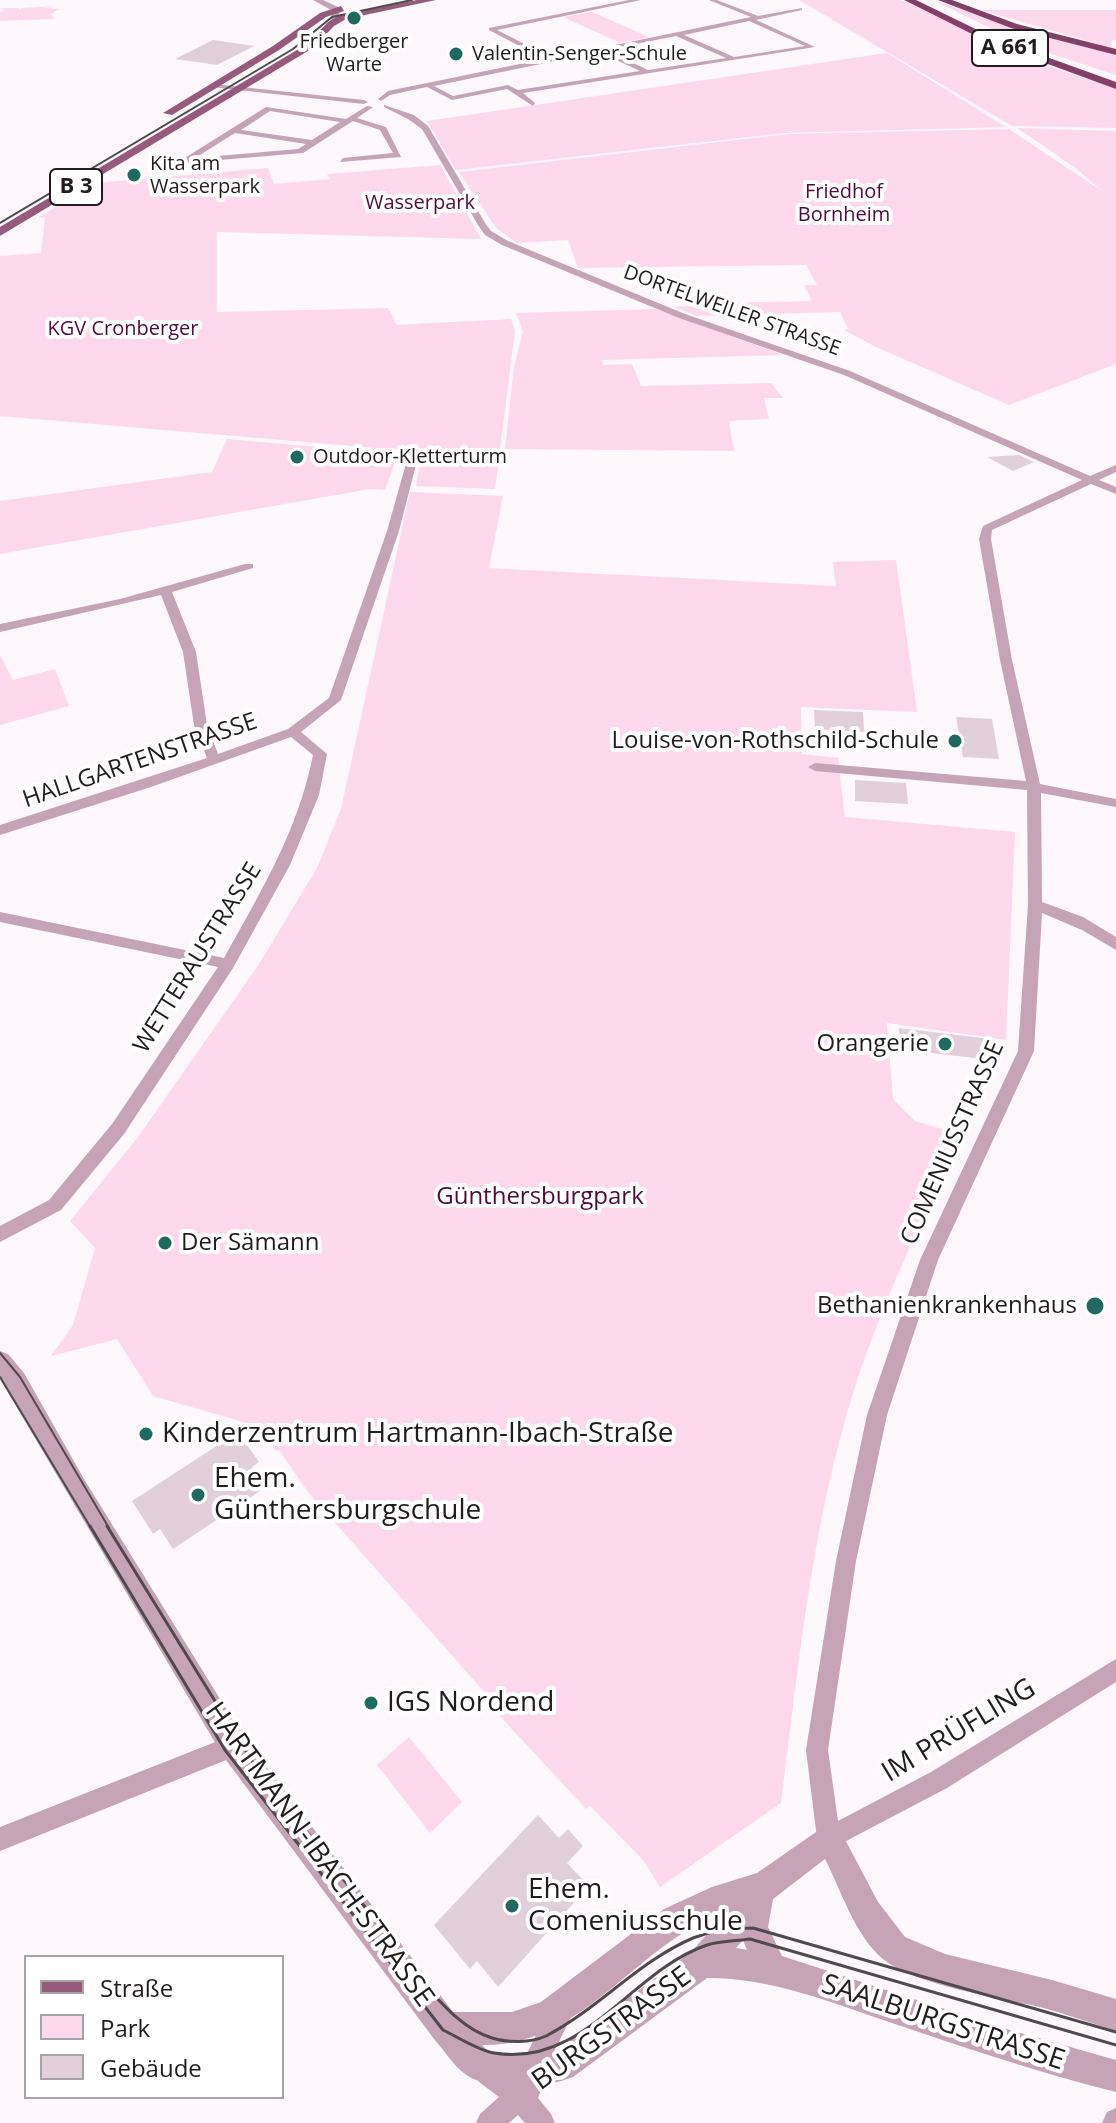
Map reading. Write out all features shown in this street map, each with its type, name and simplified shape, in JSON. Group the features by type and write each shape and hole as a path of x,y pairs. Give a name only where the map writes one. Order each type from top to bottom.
{"highway":[{"name":"A 661","path":"909,0 991,40 1116,84"},
{"name":"A 661","path":"920,0 1010,43 1116,84"},
{"path":"943,0 1014,26 1116,52"}],"main road":[{"name":"B 3","path":"0,232 319,41 336,16 391,0"},
{"name":"B 3","path":"151,123 318,18 431,0"},
{"name":"B 3","path":"0,216 91,161"}],"street":[{"path":"317,0 336,16"},
{"path":"551,60 491,29 638,0"},
{"path":"517,92 812,47 712,0"},
{"path":"213,86 367,105 384,103 388,93 800,9 785,0"},
{"path":"677,34 733,59"},
{"path":"600,50 647,72"},
{"path":"519,67 531,72"},
{"path":"543,78 558,86"},
{"path":"428,85 452,98 508,87 533,104"},
{"name":"DORTELWEILER STRASSE","path":"384,103 425,128 481,223 488,233 505,243 682,316 847,373 1116,491"},
{"path":"343,160 398,155 383,129 350,120 269,109 180,163 293,152 316,143 350,120 367,105"},
{"path":"235,131 316,143"},
{"path":"293,732 335,700 393,531 414,453"},
{"path":"1092,481 1116,468"},
{"name":"COMENIUSSTRASSE","path":"829,1838 817,1750 846,1561 877,1415 929,1260 1026,1051 1035,905 1034,789 1006,660 985,539 987,528 1092,481"},
{"path":"0,628 165,590 249,566"},
{"path":"165,590 182,628 195,679 202,743 214,759"},
{"name":"HALLGARTENSTRASSE","path":"0,830 293,732"},
{"name":"WETTERAUSTRASSE","path":"0,1235 55,1205 118,1129 228,964 283,865 312,795 320,754 293,732"},
{"path":"815,767 1017,784 1116,803"},
{"path":"1035,905 1062,913 1104,934 1116,945"},
{"path":"0,917 228,964"},
{"name":"HARTMANN-IBACH-STRASSE","path":"0,1361 16,1381 75,1487 233,1746 445,2028 478,2064 538,2077"},
{"name":"IM PRÜFLING","path":"829,1838 939,1780 1116,1670"},
{"path":"0,1839 233,1746"},
{"path":"829,1838 877,1929 896,1950 939,1966 1116,2015"},
{"name":"BURGSTRASSE","path":"489,2123 538,2077 702,1963 735,1927 764,1886 829,1838"},
{"path":"764,1886 753,1928 771,1966"},
{"name":"BURGSTRASSE","path":"445,2028 512,2028 535,2022 565,2004 665,1925 728,1894 764,1886"},
{"name":"SAALBURGSTRASSE","path":"702,1963 736,1961 771,1966 934,2022 1116,2076"},
{"name":"BURGSTRASSE","path":"538,2077 565,2004"},
{"path":"538,2077 542,2123"}],"green space":[{"path":"799,0 900,0 1044,65 1116,88 1116,128 1012,126"},
{"path":"933,0 1023,30 1116,55 1116,75 1027,46"},
{"path":"55,6 44,8 59,9 51,14 54,19 0,21 0,12 5,11 0,8 19,10"},
{"path":"981,10 1116,10 1116,41 1112,40 1110,46 1116,49"},
{"path":"592,12 649,37 620,43 563,17"},
{"path":"887,53 1006,127 784,133 456,170 427,121"},
{"name":"Friedhof Bornheim","path":"1017,128 1116,131 1116,364 1009,405 844,330 848,329 840,312 697,316 674,307 812,301 804,285 817,285 806,265 578,268 568,240 517,243 496,228 459,172 789,134 1009,129 1102,191 1077,169"},
{"name":"KGV Cronberger","path":"440,165 481,239 217,232 217,312 388,308 397,325 511,319 515,331 495,489 416,486 422,452 0,416 0,256 41,253 45,218 39,217 95,183 268,168 274,184 330,179 327,174"},
{"path":"656,309 783,355 602,360 603,365 632,364 641,386 771,383 783,398 764,398 769,419 729,421 734,451 505,449 514,367 523,331 516,313"},
{"path":"227,439 390,453 397,457 385,490 370,489 0,554 0,501 212,472"},
{"name":"Günthersburgpark","path":"410,492 503,496 489,568 836,586 833,562 896,560 917,712 801,707 802,754 838,758 845,817 1015,832 1006,1040 887,1023 893,1099 915,1121 963,1135 887,1300 850,1403 825,1502 807,1602 781,1803 660,1887 643,1860 590,1806 586,1809 497,1713 500,1710 308,1492 279,1450 276,1451 257,1426 153,1396 117,1339 51,1356 73,1325 95,1248 70,1221 138,1137 259,964 317,868 341,809"},
{"path":"0,655 13,680 55,669 69,706 0,725"},
{"path":"409,1737 462,1802 430,1833 377,1765"}],"building":[{"path":"213,40 254,46 217,65 175,59"},
{"path":"1019,455 1034,462 1013,471 987,457"},
{"path":"814,710 863,712 864,732 815,729"},
{"path":"956,717 992,719 999,759 963,757"},
{"path":"855,780 906,783 908,804 855,801"},
{"name":"Orangerie","path":"899,1028 991,1039 991,1060 899,1049"},
{"name":"Ehem. Günthersburgschule","path":"238,1432 259,1462 252,1467 266,1487 173,1549 160,1529 153,1534 132,1501"},
{"name":"Ehem. Comeniusschule","path":"538,1815 559,1838 568,1829 583,1846 567,1863 589,1886 498,1987 477,1961 470,1969 434,1925"}],"tram line":[{"path":"0,223 293,49 332,17 412,0"},
{"path":"0,1353 20,1377 109,1528"},
{"path":"0,1377 91,1528"},
{"path":"90,1526 225,1750 443,2030 468,2043 494,2053 526,2054 555,2046 581,2032 679,1958 707,1945 750,1939 1116,2045"},
{"path":"107,1526 252,1761 426,1986 456,2017 482,2034 512,2041 546,2036 673,1948 708,1933 753,1928 1116,2032"}],"place":[{"name":"Friedberger Warte","path":"354,18"},
{"name":"Valentin-Senger-Schule","path":"456,54"},
{"name":"Kita am Wasserpark","path":"134,175"},
{"name":"Outdoor-Kletterturm","path":"297,457"},
{"name":"Louise-von-Rothschild-Schule","path":"955,741"},
{"name":"Orangerie","path":"945,1044"},
{"name":"Der Sämann","path":"165,1243"},
{"name":"Bethanienkrankenhaus","path":"1095,1306"},
{"name":"Kinderzentrum Hartmann-Ibach-Straße","path":"146,1434"},
{"name":"Ehem. Günthersburgschule","path":"198,1495"},
{"name":"IGS Nordend","path":"371,1703"},
{"name":"Ehem. Comeniusschule","path":"512,1906"}],"park label":[{"name":"Wasserpark","path":"420,203"}]}
